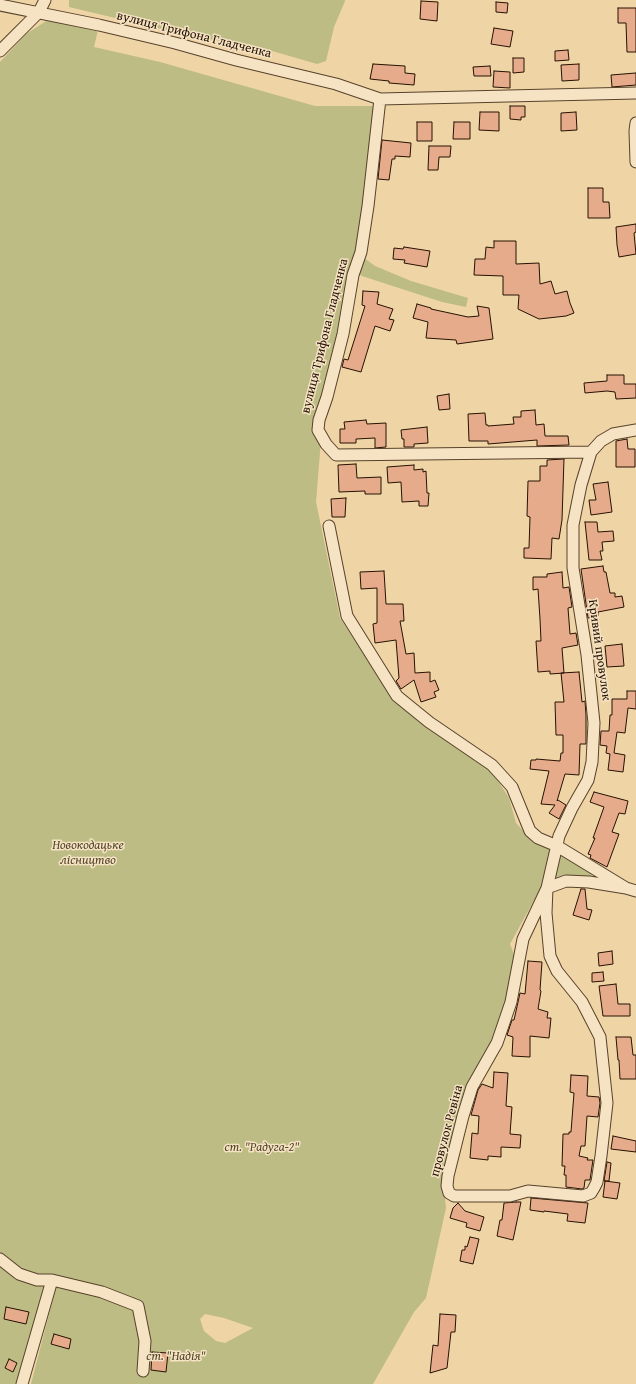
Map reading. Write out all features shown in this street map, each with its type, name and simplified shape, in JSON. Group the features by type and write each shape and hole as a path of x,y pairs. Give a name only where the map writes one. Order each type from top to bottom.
{"street":[{"path":"0,51 39,12 44,0"},
{"name":"вулиця Трифона Гладченка","path":"0,5 39,12 175,43 236,60 336,84 380,99 636,93"},
{"name":"вулиця Трифона Гладченка","path":"380,99 368,206 360,252 353,275 343,334 327,397 319,420 318,430 326,444 336,455 591,452"},
{"path":"636,123 636,162"},
{"name":"Кривий провулок","path":"556,846 568,815 588,780 594,748 594,723 587,655 573,568 573,526 581,485 591,452 601,441 613,434 636,430"},
{"path":"329,526 347,616 397,696 429,722 492,765 512,787 530,831 538,838 556,846 631,890"},
{"name":"провулок Ревіна","path":"547,888 523,940 511,1002 497,1043 472,1087 463,1116 448,1176 447,1186 449,1193 454,1196 510,1196 528,1191 583,1196 591,1193 597,1182 607,1103 604,1062 600,1037 582,1002 557,971 550,956 546,913 547,888 556,846"},
{"path":"547,888 566,881 589,882 631,890"},
{"path":"0,1259 19,1274 37,1280 52,1280 102,1292 138,1306 145,1341 143,1371"},
{"path":"22,1384 52,1280"}],"green space":[{"path":"69,0 345,1 334,27 326,61 317,64 248,44 199,38 69,7"},
{"path":"51,18 98,30 94,47 160,62 315,106 375,106 365,206 325,391 316,502 340,618 393,699 493,773 509,798 516,823 534,843 563,853 592,871 591,879 543,884 510,944 516,960 509,999 494,1043 467,1088 444,1190 446,1208 426,1298 414,1312 373,1384 31,1384 56,1287 48,1285 16,1384 0,1384 0,62 26,34","holes":["205,1314 224,1318 253,1328 225,1343 216,1341 204,1331 200,1319"]},
{"path":"364,258 375,266 411,281 468,298 466,307 442,302 362,276 359,272"}],"building":[{"path":"421,1 438,2 437,21 420,19"},
{"path":"496,2 508,3 507,13 496,12"},
{"path":"618,8 636,8 636,52 627,52 626,23 618,23"},
{"path":"494,28 513,31 510,47 491,44"},
{"path":"568,50 569,60 555,61 555,51"},
{"path":"513,58 524,58 524,72 513,73"},
{"path":"373,64 405,66 405,73 415,74 414,85 389,83 389,81 370,79"},
{"path":"579,64 579,80 562,81 561,65"},
{"path":"490,66 491,76 474,76 473,67"},
{"path":"494,71 510,72 510,88 493,87"},
{"path":"636,73 636,85 612,87 611,75"},
{"path":"510,106 525,106 525,117 521,117 521,120 510,119"},
{"path":"480,112 499,112 499,131 479,130"},
{"path":"576,112 577,130 561,131 561,113"},
{"path":"417,122 432,122 432,141 417,141"},
{"path":"454,122 470,122 470,139 453,139"},
{"path":"382,140 411,143 410,157 395,156 395,159 392,159 389,180 378,179"},
{"path":"429,146 451,146 450,157 439,157 438,170 428,170"},
{"path":"588,188 603,188 603,202 609,202 610,218 588,218"},
{"path":"636,224 636,232 634,233 636,254 619,257 616,227"},
{"path":"494,241 516,241 516,264 539,263 540,284 551,281 555,294 567,291 574,313 566,316 539,319 518,309 519,295 503,295 503,276 474,275 475,259 485,259 486,247 494,248"},
{"path":"404,247 430,251 427,267 404,263 405,260 393,259 394,248 403,249"},
{"path":"363,291 379,292 377,304 393,309 389,319 394,320 390,331 375,326 361,372 342,367 344,359 348,360 365,306 362,305"},
{"path":"417,304 431,309 468,317 479,316 477,306 489,308 493,339 457,344 456,340 426,338 428,322 413,318"},
{"path":"607,375 624,375 624,384 636,384 636,398 616,399 615,392 607,391 585,393 584,383 607,381"},
{"path":"449,394 450,409 439,410 437,396"},
{"path":"535,410 536,425 544,424 545,436 568,436 569,445 537,446 537,440 488,444 488,441 469,441 468,414 485,413 486,425 488,426 514,424 513,417 521,417 521,411"},
{"path":"366,420 367,424 386,423 386,447 375,448 375,438 356,439 356,443 340,443 340,429 345,429 344,422"},
{"path":"427,427 428,443 414,444 414,447 404,447 404,439 402,439 401,430"},
{"path":"627,439 628,449 635,449 635,467 616,467 616,441"},
{"path":"564,459 562,520 559,539 552,538 551,559 524,558 524,548 529,548 530,517 527,516 528,481 540,481 540,466 547,466 547,460"},
{"path":"356,464 357,478 381,477 381,494 365,494 365,491 339,492 338,465"},
{"path":"414,465 414,470 423,469 423,472 426,471 427,493 429,493 428,506 419,506 419,501 402,502 401,482 388,483 387,467"},
{"path":"608,482 612,512 591,515 589,500 596,500 593,484"},
{"path":"346,498 345,517 332,517 331,499"},
{"path":"585,522 597,522 598,532 613,531 614,541 602,542 603,551 600,551 602,560 589,560"},
{"path":"603,566 604,572 606,572 610,593 615,593 615,597 622,596 624,607 598,612 598,616 588,618 581,569"},
{"path":"384,571 386,604 403,604 404,621 400,621 406,654 414,653 415,673 430,672 430,682 435,680 439,690 434,692 436,697 421,702 414,680 401,689 396,681 399,678 396,640 375,643 373,624 377,623 377,588 361,589 360,572"},
{"path":"562,572 563,588 569,587 572,607 568,608 570,634 576,633 578,645 562,648 564,673 550,674 550,671 538,672 536,641 541,641 540,619 538,589 533,590 533,577 547,577 547,574"},
{"path":"622,644 624,666 607,667 605,646"},
{"path":"579,672 582,702 585,701 586,744 580,744 579,775 565,774 557,801 558,800 566,805 559,819 549,813 555,805 541,804 549,771 530,769 531,760 560,761 561,753 563,753 563,735 556,735 555,702 564,702 561,673"},
{"path":"627,691 636,691 636,709 628,708 625,733 617,732 614,753 625,755 623,772 608,770 610,754 606,753 607,746 600,745 601,731 609,731 610,715 612,715 612,699 627,699"},
{"path":"594,792 628,801 625,814 619,813 612,832 619,834 607,867 590,858 591,855 588,854 595,838 593,838 604,807 590,802"},
{"path":"581,889 585,889 587,909 592,910 589,920 573,915"},
{"path":"612,951 613,964 599,966 598,953"},
{"path":"528,961 542,962 541,991 538,1009 548,1012 547,1018 551,1018 549,1038 530,1036 530,1057 512,1056 513,1037 507,1035 512,1020 514,1020 520,993 525,994"},
{"path":"603,972 604,981 592,982 592,973"},
{"path":"616,984 618,1004 630,1004 630,1016 603,1016 599,986"},
{"path":"616,1037 631,1037 633,1055 636,1055 636,1079 620,1079"},
{"path":"494,1072 508,1073 506,1106 512,1107 510,1134 521,1135 520,1148 501,1147 501,1157 488,1156 488,1160 470,1158 472,1133 478,1134 479,1116 471,1115 478,1090 482,1084 493,1088"},
{"path":"571,1075 588,1076 587,1096 599,1097 600,1103 598,1117 587,1116 585,1146 581,1146 579,1156 588,1158 587,1160 593,1160 590,1180 585,1180 584,1188 582,1189 566,1187 566,1175 564,1175 565,1166 562,1166 563,1134 569,1134 569,1132 571,1132 574,1093 570,1092"},
{"path":"613,1136 636,1141 636,1152 611,1149"},
{"path":"607,1162 611,1163 609,1181 604,1181"},
{"path":"605,1181 620,1183 617,1199 603,1197"},
{"path":"531,1198 588,1203 585,1223 567,1221 568,1214 530,1210"},
{"path":"521,1202 513,1240 497,1236 500,1220 502,1220 504,1203"},
{"path":"458,1203 465,1211 484,1217 480,1231 466,1227 467,1223 450,1218 453,1208"},
{"path":"470,1237 479,1239 473,1264 460,1261 462,1250 465,1250 465,1246 467,1247"},
{"path":"6,1307 29,1312 26,1324 4,1319"},
{"path":"440,1314 456,1315 455,1332 451,1332 447,1368 430,1373 433,1345 438,1346"},
{"path":"54,1334 71,1339 69,1349 51,1344"},
{"path":"152,1352 168,1353 166,1372 151,1370"},
{"path":"9,1359 17,1363 13,1372 5,1368"}],"park label":[{"name":"Новокодацьке лісництво","path":"88,854"},
{"name":"ст. \"Радуга-2\"","path":"262,1148"},
{"name":"ст. \"Надія\"","path":"176,1357"}]}
